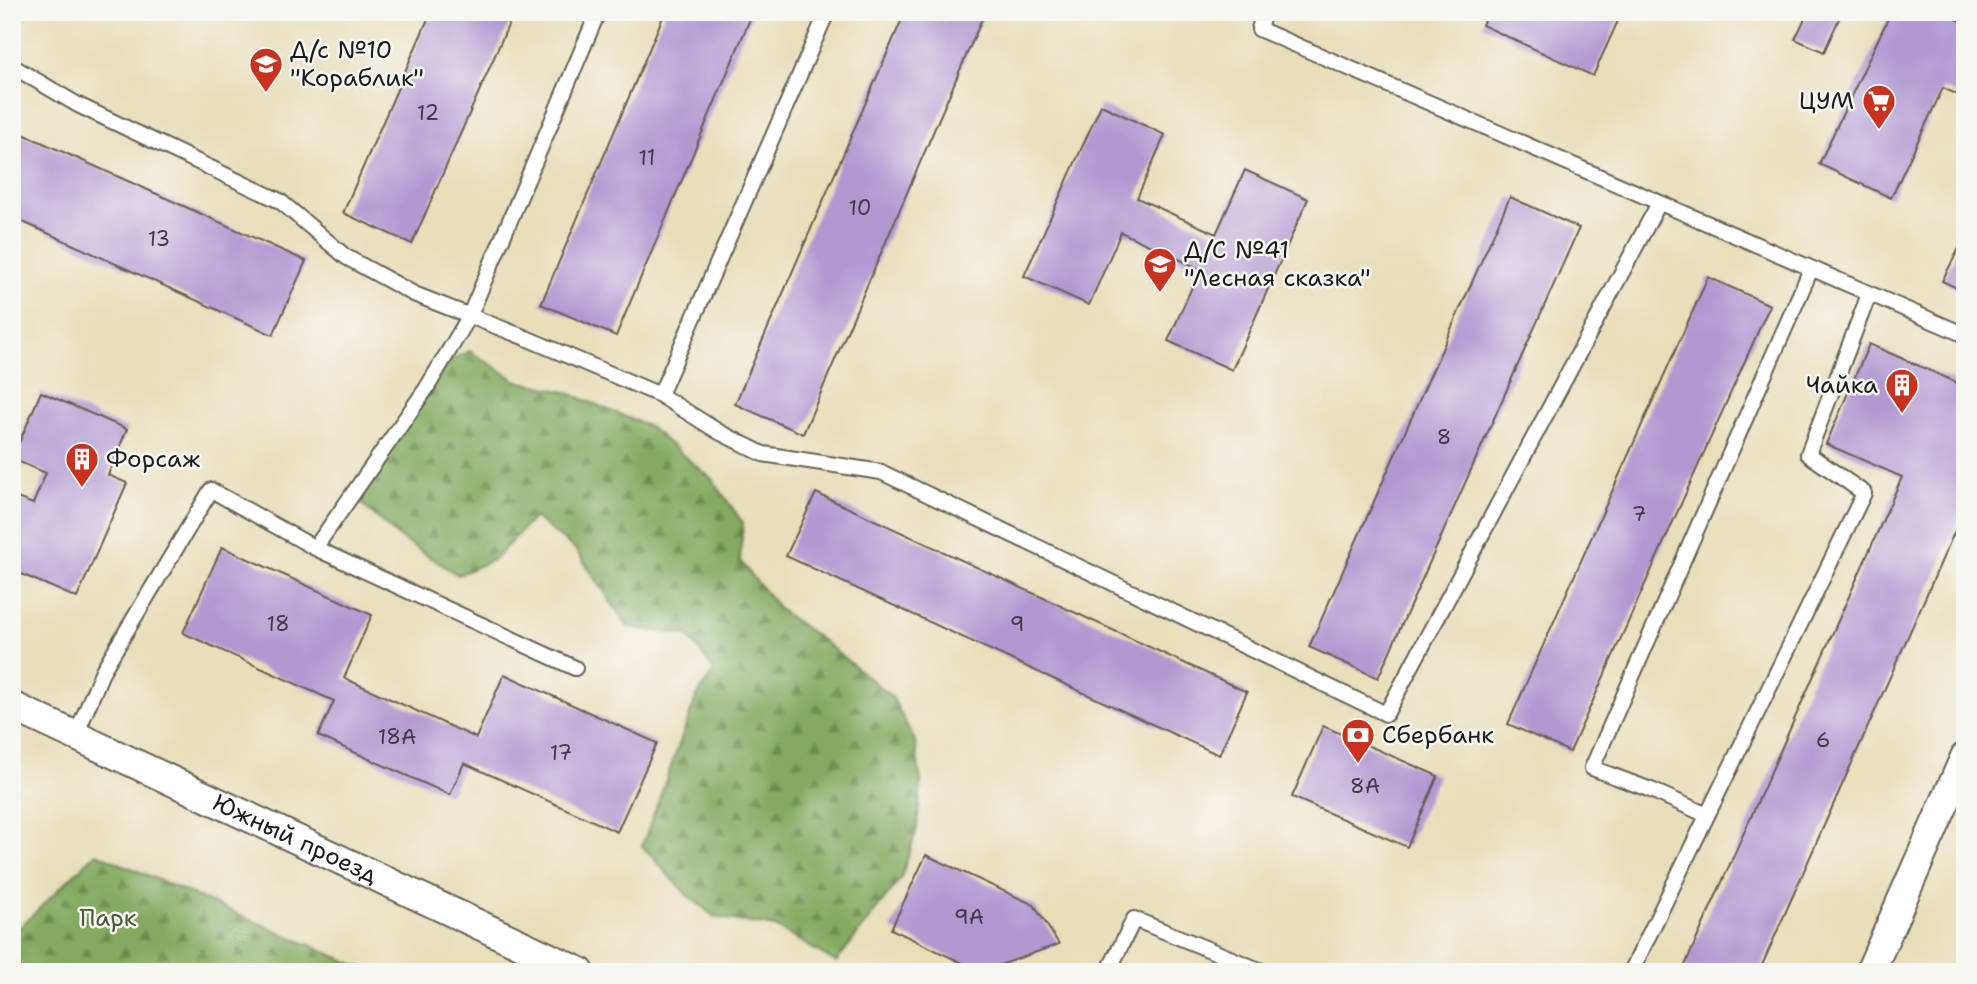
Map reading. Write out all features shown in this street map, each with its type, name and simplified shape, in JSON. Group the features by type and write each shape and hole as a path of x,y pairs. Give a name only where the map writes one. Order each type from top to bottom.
{"street":[{"name":"Южный проезд","path":"12,706 580,972"},
{"path":"1870,972 1965,757"}],"lane":[{"path":"315,548 426,390 469,317 598,12"},
{"path":"660,395 827,12"},
{"path":"1264,12 1259,29 1965,335"},
{"path":"12,66 78,105 280,201 346,257 414,294 660,395 719,432 763,454 881,472 1385,714 1659,203"},
{"path":"1707,815 1592,768 1811,269"},
{"path":"1631,972 1864,493 1808,454 1869,294"},
{"path":"76,735 103,670 211,490 315,548 575,668"},
{"path":"1108,972 1135,919 1264,972"}],"green space":[{"path":"470,351 517,381 566,392 648,426 712,479 743,523 740,561 780,610 892,697 915,741 921,782 917,829 901,878 836,962 775,927 715,917 687,895 642,846 696,698 714,670 687,635 628,627 576,550 534,517 495,559 458,575 397,536 350,493 439,366"},
{"name":"Парк","path":"96,853 372,972 12,972 12,935"}],"building":[{"path":"431,12 514,12 412,244 343,213"},
{"path":"665,12 753,12 616,336 541,304"},
{"path":"905,12 985,12 803,434 735,404"},
{"path":"1488,12 1622,12 1593,76 1482,25"},
{"path":"1808,12 1842,12 1824,52 1795,39"},
{"name":"ЦУМ","path":"1891,12 1942,12 1965,23 1965,98 1943,88 1891,198 1819,164"},
{"path":"1101,105 1165,135 1137,198 1216,234 1245,170 1308,199 1232,370 1168,341 1200,269 1121,232 1089,305 1024,276"},
{"path":"12,129 306,261 273,335 12,217"},
{"path":"1510,197 1579,228 1378,678 1309,647"},
{"path":"1965,237 1965,292 1942,281"},
{"path":"1708,277 1770,305 1570,752 1508,724"},
{"path":"1869,344 1965,386 1965,508 1759,972 1682,972 1902,477 1826,444"},
{"name":"Форсаж","path":"41,392 127,429 108,475 127,483 77,598 12,570 12,496 33,504 46,473 12,459"},
{"path":"816,493 1247,692 1219,755 786,556"},
{"path":"222,547 372,615 344,678 476,738 504,674 657,743 617,832 464,763 450,795 318,736 334,701 183,633"},
{"path":"1323,726 1438,776 1407,847 1292,797"},
{"path":"926,855 1034,905 1059,944 981,972 891,929"}],"place":[{"name":"Д/с №10 \"Кораблик\"","path":"266,94"},
{"name":"ЦУМ","path":"1879,131"},
{"name":"Д/С №41 \"Лесная сказка\"","path":"1160,294"},
{"name":"Чайка","path":"1902,415"},
{"name":"Форсаж","path":"82,489"},
{"name":"Сбербанк","path":"1358,765"}]}
